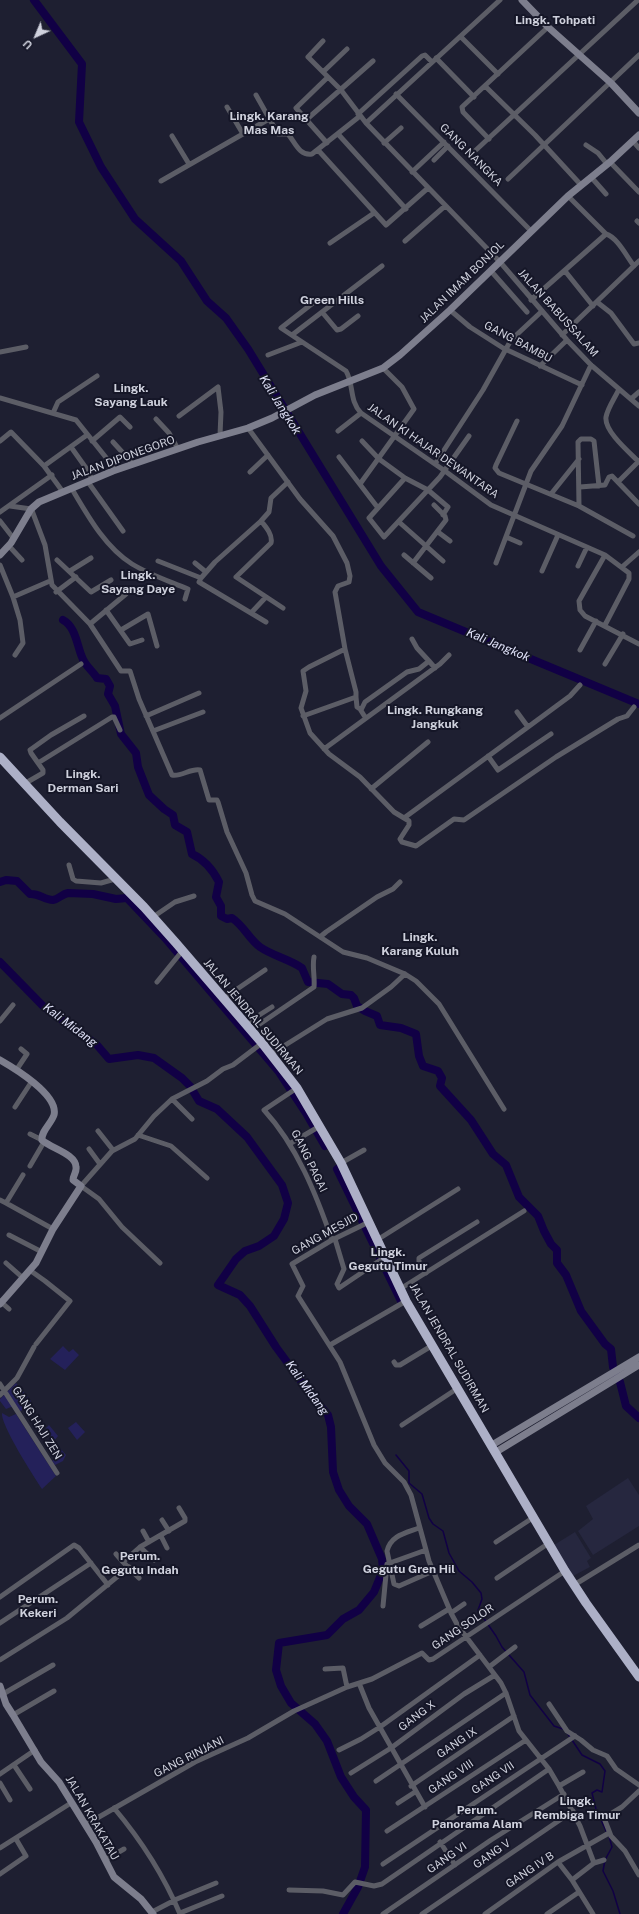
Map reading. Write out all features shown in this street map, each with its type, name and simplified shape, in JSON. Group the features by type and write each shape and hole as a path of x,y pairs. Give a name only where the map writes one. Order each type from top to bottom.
{"highway":[{"name":"JALAN JENDRAL SUDIRMAN","path":"0,757 24,784 153,917 180,953 224,998 248,1027 259,1045 271,1054 293,1091 341,1163 406,1301 565,1571 639,1677"}],"main road":[{"path":"522,0 548,27 611,83 639,114"},
{"name":"JALAN IMAM BONJOL","path":"279,414 328,389 383,368 405,351 450,310 568,196 609,163 639,135"},
{"name":"JALAN DIPONEGORO","path":"29,510 39,502 116,470 220,435 248,428 279,414"},
{"path":"0,555 14,539 29,510"},
{"path":"0,1060 16,1069 32,1081 50,1101 54,1109 53,1118 42,1135 43,1141 61,1150 74,1162 76,1168 73,1180 81,1186 53,1229 42,1252 30,1271 1,1302"},
{"path":"494,1449 625,1369 639,1357"},
{"path":"625,1369 639,1365"},
{"name":"JALAN KRAKATAU","path":"0,1686 13,1715 41,1762 59,1782 114,1877 136,1895 153,1913"}],"street":[{"path":"366,123 500,0"},
{"path":"476,150 638,0"},
{"path":"489,139 462,110 463,106 548,27"},
{"path":"461,37 498,74"},
{"name":"JALAN BABUSSALAM","path":"323,42 308,56 341,90 359,115 384,143 500,262 566,340 591,365 639,406"},
{"path":"323,72 347,49"},
{"path":"256,95 278,134 289,135 303,153 312,154 338,134 422,56 425,55 434,60 474,97"},
{"path":"508,179 639,55"},
{"path":"306,120 373,61"},
{"path":"327,142 296,107 328,77"},
{"path":"485,86 515,115 581,185"},
{"name":"GANG NANGKA","path":"396,94 531,231"},
{"path":"227,107 243,134"},
{"path":"161,181 269,119"},
{"path":"384,143 401,128"},
{"path":"338,134 406,209"},
{"path":"172,136 189,164"},
{"path":"633,141 639,148"},
{"path":"434,160 446,144"},
{"path":"412,172 446,144"},
{"path":"586,145 598,153 639,192"},
{"path":"318,150 384,224 387,225 428,188"},
{"path":"591,177 606,194"},
{"path":"568,196 617,243 634,266"},
{"path":"405,241 445,206"},
{"path":"330,243 374,213"},
{"path":"532,300 606,234"},
{"path":"562,335 639,261"},
{"path":"292,335 382,266"},
{"path":"491,271 527,312"},
{"path":"565,271 595,304 611,313 634,344 639,343"},
{"path":"313,303 281,328 344,369 350,381"},
{"name":"GANG BAMBU","path":"450,310 478,333 506,350 582,385"},
{"path":"322,312 337,330 341,330 358,316"},
{"path":"435,464 483,390 514,337 541,312"},
{"path":"540,366 566,340"},
{"path":"268,355 302,342"},
{"path":"0,352 26,347"},
{"path":"496,563 526,483 536,462 562,426 591,365"},
{"path":"360,484 379,460 414,408 402,387 383,368"},
{"path":"53,413 57,403 97,376"},
{"name":"JALAN KI HAJAR DEWANTARA","path":"350,381 354,403 361,413 491,505 605,555 622,567 630,575 605,625"},
{"path":"179,416 218,387 221,412 220,435"},
{"path":"618,482 639,461 609,431 606,423 609,408 619,388"},
{"path":"631,399 639,392"},
{"path":"0,398 76,420 116,470"},
{"path":"338,431 361,413"},
{"path":"92,441 119,417 121,417 130,427"},
{"path":"156,419 169,433 178,449"},
{"path":"517,421 495,468 499,473 579,506 633,536"},
{"path":"248,428 300,499 333,536 347,563 350,581 338,586 335,592 345,649 356,695 357,707 366,717"},
{"path":"0,441 12,432 52,475 63,492"},
{"path":"44,466 87,435"},
{"path":"405,478 369,516 383,537 399,522 445,471 469,436"},
{"path":"579,506 580,486 578,441 581,439 591,439 594,441 599,486"},
{"path":"362,441 379,460 405,478 428,490 448,507 444,515"},
{"path":"113,442 133,464"},
{"path":"71,447 86,468 90,481 123,531"},
{"path":"250,472 268,455"},
{"path":"339,457 378,508"},
{"path":"551,494 579,458"},
{"path":"0,512 52,475"},
{"path":"580,486 599,486 607,484 610,476 618,482 639,504"},
{"path":"266,622 199,582 215,562 261,522 269,512 271,498 288,482"},
{"path":"72,489 105,540 114,550 138,568 156,577 188,589 185,599"},
{"path":"413,563 427,548 446,520 444,515 434,505"},
{"path":"10,506 29,510 47,552 50,581 56,592 90,624 120,671 130,671 146,716 172,776 200,770 209,800 217,800 218,802 227,832 246,873 255,901 280,911 343,952 367,958 405,974 426,990 439,1004 504,1109"},
{"path":"0,521 14,539"},
{"path":"261,522 270,536 271,543 236,577 284,608"},
{"path":"399,522 443,561"},
{"path":"438,532 450,541"},
{"path":"542,571 558,535"},
{"path":"506,537 520,543"},
{"path":"9,546 22,560"},
{"path":"578,566 587,547"},
{"path":"622,567 639,552"},
{"path":"404,555 431,578"},
{"path":"605,555 579,603 580,610 583,615 623,634 639,644"},
{"path":"70,572 90,558"},
{"path":"57,560 91,592 111,580"},
{"path":"158,561 201,578"},
{"path":"195,563 206,572"},
{"path":"0,565 13,597 20,620 23,643 15,655"},
{"path":"56,592 76,577"},
{"path":"13,597 50,581"},
{"path":"90,624 126,594"},
{"path":"251,612 266,597"},
{"path":"106,610 131,644 142,640"},
{"path":"121,630 148,614 157,646"},
{"path":"580,650 596,621"},
{"path":"605,664 623,634"},
{"path":"412,639 417,648 435,668"},
{"path":"345,649 305,669 303,674 306,691 301,708 303,716 310,733 324,749 360,777 394,812 409,821 410,824 401,836 401,840 412,846 416,846 454,819 464,820 556,757 618,719 627,716 634,707"},
{"path":"324,749 435,668 448,655"},
{"path":"361,710 365,702 405,674 419,669 429,661"},
{"path":"0,718 81,664"},
{"path":"404,818 570,696 580,684"},
{"path":"146,716 199,693"},
{"path":"303,716 356,695"},
{"path":"153,731 203,712"},
{"path":"516,712 528,727"},
{"path":"24,784 43,773 43,770 30,750 51,735 84,716"},
{"path":"38,763 112,717 114,717 120,730"},
{"path":"488,756 498,770 551,734"},
{"path":"371,789 428,742"},
{"path":"70,865 73,879 76,881 101,883 115,879"},
{"path":"320,937 366,905 393,889 400,882"},
{"path":"153,917 176,902 194,896"},
{"path":"158,982 180,953"},
{"path":"248,1027 314,984 312,967 314,957"},
{"path":"224,998 265,970"},
{"path":"271,1054 327,1018 362,1008 391,987 405,974"},
{"path":"0,1021 14,1005"},
{"path":"248,1027 272,1007"},
{"path":"160,1263 122,1227 99,1200 81,1186 113,1150 128,1143 138,1135 154,1116 172,1099 242,1059 259,1045"},
{"path":"16,1069 26,1056 26,1053 21,1049"},
{"path":"14,1107 32,1081"},
{"name":"GANG PAGAI","path":"293,1091 264,1110 291,1143 320,1205 344,1269 337,1284 338,1288 384,1257"},
{"path":"172,1099 192,1119"},
{"path":"291,1143 317,1128"},
{"path":"98,1132 113,1150"},
{"path":"30,1134 43,1141 30,1166"},
{"path":"138,1135 170,1146 207,1178"},
{"path":"89,1149 100,1164"},
{"path":"341,1163 364,1150"},
{"path":"6,1203 23,1175"},
{"path":"377,1240 458,1188"},
{"path":"0,1200 53,1229"},
{"path":"400,1289 524,1211"},
{"name":"GANG MESJID","path":"330,1345 298,1296 303,1286 292,1264 333,1239 369,1222"},
{"path":"426,1273 419,1263 419,1258 477,1222"},
{"path":"9,1235 42,1252"},
{"path":"6,1263 23,1278"},
{"path":"0,1395 22,1371 35,1346 70,1301 49,1283 30,1271"},
{"path":"406,1301 330,1345 348,1379 365,1426 374,1445 385,1463 404,1482 412,1495 419,1528 426,1550 450,1611 466,1637 495,1675 506,1693 519,1731 550,1769 573,1811 594,1863"},
{"path":"1,1302 9,1309"},
{"path":"394,1362 396,1365 400,1365 432,1345"},
{"name":"GANG HAJI ZEN","path":"0,1384 57,1473"},
{"path":"402,1424 458,1388"},
{"path":"123,1562 140,1546 161,1536 186,1520 179,1508"},
{"path":"496,1542 534,1517"},
{"path":"162,1520 169,1531"},
{"path":"419,1528 398,1536 392,1540 387,1551 391,1563 394,1584 397,1586 433,1571"},
{"path":"143,1531 148,1542"},
{"path":"161,1536 167,1548"},
{"path":"498,1578 549,1543"},
{"path":"0,1598 74,1544 108,1585"},
{"path":"574,1585 639,1545"},
{"path":"140,1546 154,1560"},
{"path":"383,1606 385,1567 387,1564 426,1550"},
{"path":"116,1554 139,1578"},
{"path":"0,1624 91,1563"},
{"path":"0,1660 67,1618 129,1567"},
{"name":"GANG SOLOR","path":"302,1708 347,1687 391,1671 422,1653 429,1660 432,1659 565,1571"},
{"path":"421,1626 464,1604"},
{"path":"489,1667 515,1647"},
{"path":"339,1750 380,1727 480,1655"},
{"path":"3,1694 53,1665"},
{"path":"325,1669 342,1668 347,1687"},
{"name":"GANG X","path":"352,1773 391,1748 459,1697 495,1675"},
{"path":"359,1683 364,1698 411,1786 424,1807"},
{"path":"13,1715 54,1691"},
{"path":"376,1781 506,1693"},
{"path":"549,1704 567,1731 573,1737 593,1750 607,1756 616,1768 639,1785"},
{"name":"GANG RINJANI","path":"85,1825 195,1762 248,1738 294,1711 302,1708"},
{"name":"GANG IX","path":"411,1786 514,1716"},
{"name":"GANG VII","path":"383,1864 573,1737"},
{"name":"GANG VIII","path":"387,1832 526,1740"},
{"path":"0,1774 34,1750"},
{"path":"14,1765 30,1789"},
{"path":"289,1890 323,1891 343,1895 355,1882 374,1886 382,1884 440,1842 550,1769"},
{"path":"559,1786 583,1772"},
{"path":"0,1782 10,1800"},
{"path":"638,1871 625,1851 608,1834 604,1818 622,1807 639,1791"},
{"path":"398,1803 415,1792"},
{"name":"GANG VI","path":"383,1914 564,1794"},
{"path":"0,1848 71,1803"},
{"path":"114,1808 134,1832 180,1914 222,1896"},
{"name":"GANG V","path":"422,1914 573,1811"},
{"name":"GANG IV B","path":"485,1914 558,1862 608,1834"},
{"path":"0,1874 26,1856 16,1839"},
{"path":"440,1842 455,1865"},
{"path":"105,1860 124,1849"},
{"path":"572,1880 594,1863 604,1860"},
{"path":"558,1862 572,1880 592,1914"},
{"name":"JALAN KRAKATAU","path":"153,1913 174,1901 216,1883"},
{"path":"547,1914 579,1892"}],"shaded area":[{"path":"63,1346 69,1352 73,1349 79,1355 65,1370 50,1359"},
{"path":"16,1383 31,1401 21,1411 11,1407 6,1409 0,1401 0,1399"},
{"path":"2,1413 9,1417 16,1414 56,1476 42,1489 25,1463 6,1428"},
{"path":"76,1422 85,1432 77,1440 68,1428"},
{"path":"49,1425 58,1436 54,1441 66,1455 63,1461 55,1465 52,1461 57,1457 49,1440 51,1436 46,1428"},
{"path":"628,1478 639,1495 639,1526 593,1555 578,1531 593,1519 586,1506"},
{"path":"575,1532 591,1558 587,1561 590,1567 573,1576 554,1545"}],"waterway":[{"name":"Kali Jangkok","path":"34,0 82,64 79,122 101,167 135,219 181,261 207,301 226,318 248,349 381,566 418,612 639,704"},
{"path":"63,620 71,627 85,663 97,678 106,679 110,686 108,694 115,706 121,734 136,753 138,767 149,795 173,815 175,825 187,832 192,854 205,862 217,878 219,882 216,897 221,906 221,916 227,919 232,918 236,921 260,947 302,968 308,982 328,984 342,994 351,995 357,1006 377,1016 380,1025 401,1028 416,1034 419,1056 423,1066 438,1071 442,1078 440,1086 471,1120 493,1154 506,1165 519,1197 538,1216 551,1244 557,1250 557,1263 566,1275 581,1311 605,1344 611,1349 613,1367 620,1382 626,1406 639,1418"},
{"path":"0,882 6,880 17,881 30,894 50,900 68,893 93,894 116,899 127,898 165,938 279,1072 306,1113 325,1146"},
{"name":"Kali Midang","path":"0,962 43,1006 97,1045 109,1059 138,1055 154,1058 182,1078 190,1086 199,1101 217,1109 247,1137 282,1185 288,1203 284,1219 274,1236 259,1246 245,1251 236,1259 218,1285 240,1295 250,1306 276,1347 328,1415 331,1427 333,1472 339,1490 349,1506 367,1524 382,1559 383,1570 374,1592 359,1610 343,1619 327,1635 279,1643 276,1670 281,1686 291,1703 315,1724 327,1741 341,1777 354,1797 366,1810 365,1867 358,1887 343,1914"},
{"path":"337,1169 401,1301"},
{"path":"396,1455 409,1471 409,1483 422,1494 429,1518 433,1524 443,1531 449,1553 459,1571 472,1582 481,1593 482,1599 478,1610 502,1647 524,1672 530,1695 554,1726 563,1729"},
{"path":"568,1734 582,1755 600,1764 605,1771 602,1792 597,1790 592,1793 596,1809 607,1833"},
{"path":"609,1836 612,1847 605,1860 603,1871 613,1891 620,1914"}],"district":[{"name":"Lingk. Tohpati","path":"555,20"},
{"name":"Lingk. Karang Mas Mas","path":"269,123"},
{"name":"Green Hills","path":"332,300"},
{"name":"Lingk. Sayang Lauk","path":"131,395"},
{"name":"Lingk. Sayang Daye","path":"138,582"},
{"name":"Lingk. Rungkang Jangkuk","path":"435,717"},
{"name":"Lingk. Derman Sari","path":"83,781"},
{"name":"Lingk. Karang Kuluh","path":"420,944"},
{"name":"Lingk. Gegutu Timur","path":"388,1259"},
{"name":"Perum. Gegutu Indah","path":"140,1563"},
{"name":"Gegutu Gren Hil","path":"409,1569"},
{"name":"Perum. Kekeri","path":"38,1606"},
{"name":"Lingk. Rembiga Timur","path":"577,1808"},
{"name":"Perum. Panorama Alam","path":"477,1817"}]}
